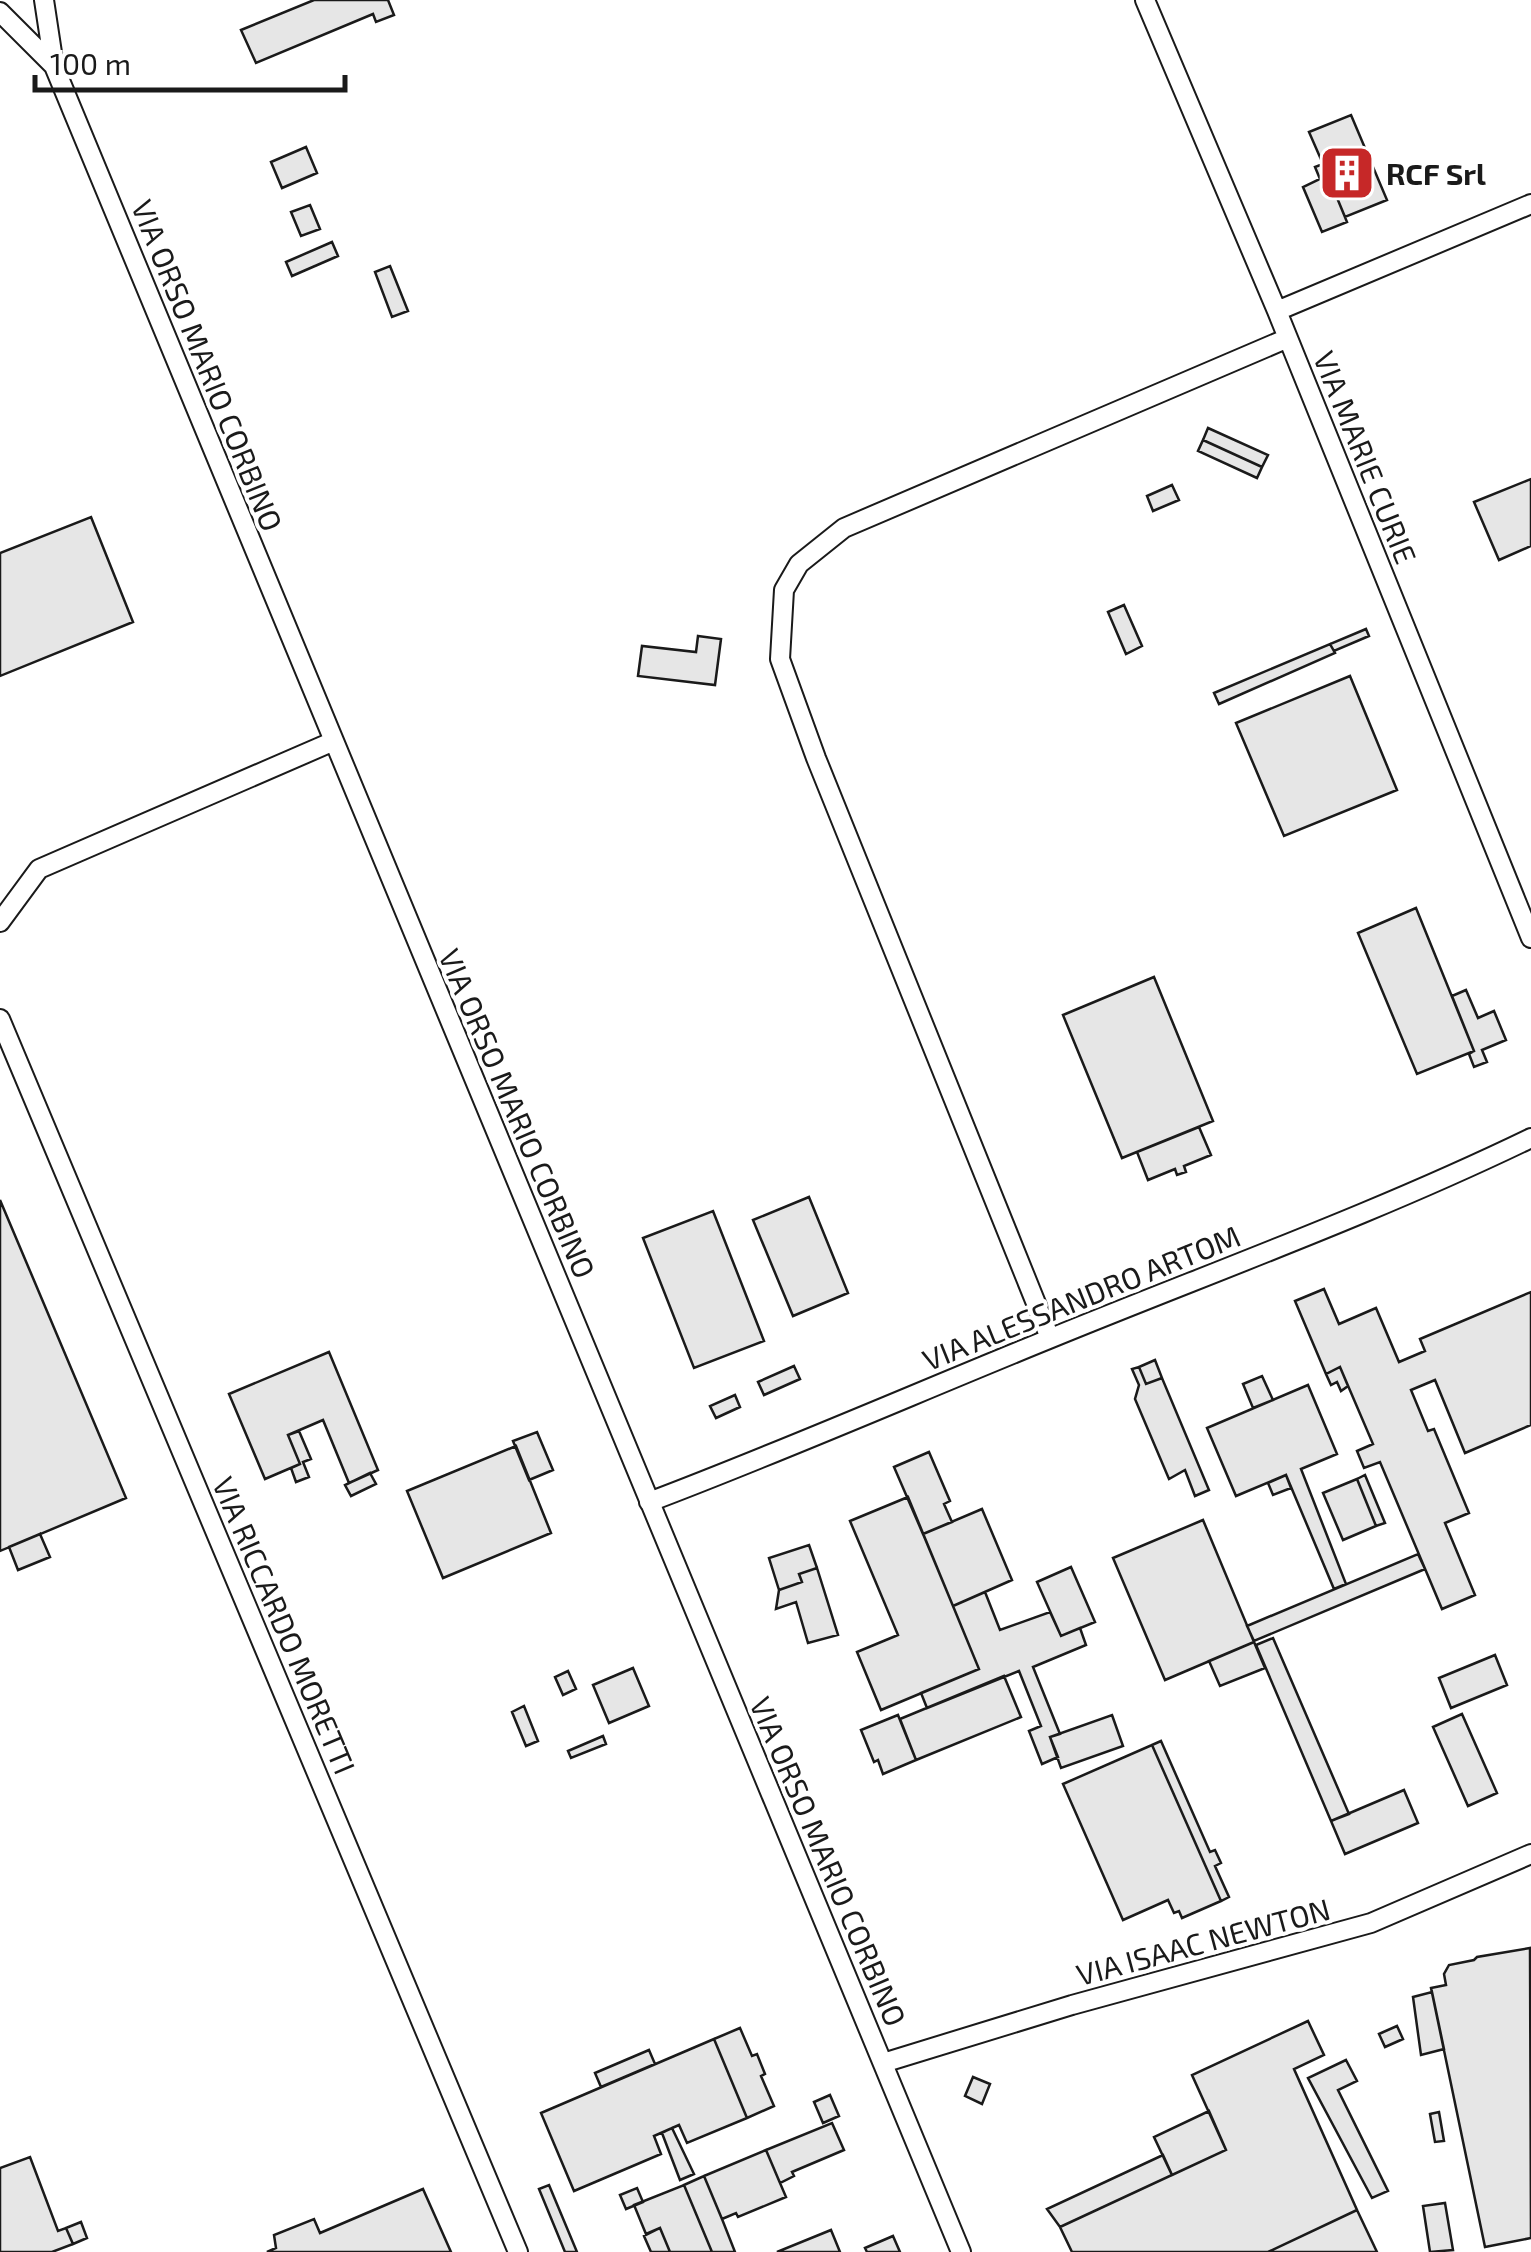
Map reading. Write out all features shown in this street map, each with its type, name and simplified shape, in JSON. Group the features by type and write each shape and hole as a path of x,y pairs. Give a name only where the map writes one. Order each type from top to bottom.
{"street":[{"path":"44,0 54,66"},
{"name":"VIA MARIE CURIE","path":"1144,0 1277,311 1531,938"},
{"name":"VIA ORSO MARIO CORBINO","path":"0,12 54,66 961,2252"},
{"path":"1277,311 1531,204"},
{"path":"1050,1338 816,758 780,659 784,590 799,564 844,528 1288,338"},
{"path":"0,922 39,869 334,741"},
{"name":"VIA RICCARDO MORETTI","path":"0,1019 518,2252"},
{"name":"VIA ALESSANDRO ARTOM","path":"650,1502 1436,1184 1531,1138"},
{"name":"VIA ISAAC NEWTON","path":"883,2063 1371,1923 1531,1854"}],"building":[{"path":"314,0 388,0 394,15 376,22 373,14 256,63 241,30"},
{"name":"RCF Srl","path":"1351,115 1387,200 1345,217 1333,188 1347,222 1322,232 1303,187 1320,179 1315,167 1323,164 1309,132"},
{"path":"306,147 317,173 282,188 271,162"},
{"path":"310,205 320,229 301,236 291,212"},
{"path":"332,242 338,256 292,276 286,262"},
{"path":"390,266 408,311 392,317 375,272"},
{"path":"1208,428 1268,455 1262,467 1203,440"},
{"path":"1203,440 1262,467 1257,478 1198,451"},
{"path":"1531,479 1531,546 1499,560 1474,502"},
{"path":"1172,485 1179,500 1153,511 1147,496"},
{"path":"91,517 133,622 0,676 0,553"},
{"path":"1124,605 1142,646 1126,654 1108,612"},
{"path":"1366,629 1369,636 1334,651 1330,644"},
{"path":"698,636 721,639 715,685 638,676 642,646 696,652"},
{"path":"1330,644 1335,653 1219,704 1214,693"},
{"path":"1350,676 1397,790 1284,836 1236,723"},
{"path":"1416,908 1474,1051 1417,1074 1358,933"},
{"path":"1154,977 1213,1121 1122,1158 1063,1015"},
{"path":"1466,990 1478,1018 1494,1011 1506,1040 1482,1050 1487,1062 1474,1067 1469,1054 1474,1051 1452,996"},
{"path":"1199,1127 1211,1155 1184,1166 1186,1172 1177,1175 1175,1169 1148,1180 1137,1152"},
{"path":"809,1197 848,1293 793,1316 753,1220"},
{"path":"0,1200 126,1498 0,1551"},
{"path":"713,1211 764,1341 694,1368 643,1238"},
{"path":"1324,1289 1339,1324 1376,1308 1399,1362 1425,1351 1420,1339 1531,1292 1531,1425 1465,1453 1435,1380 1411,1390 1428,1431 1434,1429 1469,1513 1445,1523 1475,1595 1442,1609 1380,1462 1364,1468 1357,1451 1373,1444 1340,1367 1326,1374 1295,1301"},
{"path":"329,1352 378,1470 349,1483 323,1420 288,1435 300,1464 265,1479 229,1394"},
{"path":"1155,1360 1162,1378 1146,1384 1139,1367"},
{"path":"794,1366 800,1379 764,1395 758,1382"},
{"path":"1139,1367 1146,1384 1162,1378 1209,1490 1195,1496 1185,1470 1169,1479 1135,1399 1139,1385 1132,1369"},
{"path":"1340,1367 1348,1386 1341,1391 1337,1382 1331,1385 1326,1374"},
{"path":"1262,1376 1273,1400 1253,1408 1243,1384"},
{"path":"1308,1385 1337,1454 1301,1469 1346,1584 1334,1589 1286,1475 1236,1496 1207,1428"},
{"path":"735,1395 740,1407 716,1418 710,1406"},
{"path":"299,1431 311,1459 303,1462 309,1477 296,1482 291,1468 300,1464 288,1435"},
{"path":"537,1432 553,1470 529,1480 513,1441"},
{"path":"516,1446 551,1533 443,1578 407,1491"},
{"path":"929,1452 950,1501 944,1504 952,1522 923,1534 894,1467"},
{"path":"370,1473 376,1484 351,1496 345,1485"},
{"path":"1286,1475 1291,1488 1273,1495 1268,1483"},
{"path":"1365,1475 1385,1523 1376,1526 1357,1479"},
{"path":"1357,1479 1376,1526 1343,1540 1323,1493"},
{"path":"908,1497 979,1669 881,1710 857,1652 898,1635 850,1521"},
{"path":"982,1509 1012,1580 953,1606 923,1534"},
{"path":"1203,1520 1254,1642 1165,1680 1113,1558"},
{"path":"40,1534 50,1557 18,1570 9,1547"},
{"path":"809,1545 817,1568 799,1574 802,1582 779,1590 769,1558"},
{"path":"1418,1554 1425,1569 1254,1641 1247,1626"},
{"path":"1071,1567 1095,1622 1061,1636 1037,1582"},
{"path":"817,1568 838,1635 808,1643 796,1602 776,1609 779,1590 802,1582 799,1574"},
{"path":"985,1592 1000,1630 1050,1612 1061,1636 1080,1628 1086,1645 1033,1667 1060,1734 1050,1737 1058,1757 1042,1764 1029,1731 1041,1726 1019,1671 927,1708 921,1693 979,1669 953,1606"},
{"path":"1273,1638 1349,1814 1331,1821 1256,1645"},
{"path":"1254,1642 1265,1668 1220,1686 1209,1661"},
{"path":"1495,1655 1507,1685 1451,1708 1439,1678"},
{"path":"633,1668 649,1706 609,1723 593,1685"},
{"path":"568,1671 576,1689 563,1695 555,1677"},
{"path":"1004,1676 1021,1717 916,1760 900,1719"},
{"path":"524,1706 538,1741 526,1746 512,1712"},
{"path":"1462,1714 1497,1793 1468,1806 1433,1727"},
{"path":"898,1715 916,1760 883,1774 861,1730"},
{"path":"1112,1715 1123,1746 1061,1768 1050,1737"},
{"path":"603,1736 606,1744 571,1758 568,1751"},
{"path":"1161,1741 1210,1852 1215,1850 1221,1863 1215,1866 1229,1897 1221,1901 1152,1745"},
{"path":"1152,1745 1221,1901 1182,1918 1179,1911 1174,1913 1168,1900 1123,1920 1063,1784"},
{"path":"1404,1790 1418,1823 1345,1854 1331,1821"},
{"path":"1530,1948 1531,2238 1485,2247 1431,1988 1446,1985 1444,1974 1449,1965"},
{"path":"1432,1992 1444,2049 1421,2055 1413,1997"},
{"path":"1308,2021 1324,2055 1294,2069 1357,2210 1268,2252 1072,2252 1060,2227 1226,2150 1192,2075"},
{"path":"1397,2026 1403,2039 1385,2047 1379,2034"},
{"path":"740,2028 752,2056 757,2054 765,2074 761,2076 774,2106 747,2118 714,2039"},
{"path":"714,2039 747,2118 687,2143 679,2125 654,2136 661,2154 574,2191 541,2113"},
{"path":"649,2050 655,2064 601,2087 595,2073"},
{"path":"1346,2060 1357,2081 1338,2090 1388,2191 1372,2198 1308,2078"},
{"path":"973,2077 990,2084 982,2104 965,2096"},
{"path":"830,2095 839,2116 823,2123 814,2102"},
{"path":"1209,2111 1226,2150 1172,2175 1154,2137"},
{"path":"1439,2112 1444,2141 1435,2142 1430,2114"},
{"path":"832,2123 844,2150 792,2172 794,2176 780,2183 766,2150"},
{"path":"672,2128 694,2174 680,2180 662,2133"},
{"path":"766,2150 786,2197 738,2217 736,2213 722,2219 704,2176"},
{"path":"1163,2155 1172,2175 1060,2227 1047,2209"},
{"path":"30,2157 58,2231 66,2228 73,2244 52,2252 0,2252 0,2168"},
{"path":"704,2176 735,2252 712,2252 684,2185"},
{"path":"549,2185 577,2252 565,2252 539,2189"},
{"path":"684,2185 712,2252 670,2252 660,2228 646,2234 634,2205"},
{"path":"637,2188 643,2202 626,2209 620,2195"},
{"path":"423,2189 451,2252 267,2252 276,2248 274,2235 314,2219 320,2233"},
{"path":"1445,2203 1453,2250 1430,2252 1423,2206"},
{"path":"1357,2210 1377,2252 1268,2252"},
{"path":"81,2222 87,2238 73,2244 66,2228"},
{"path":"660,2228 670,2252 651,2252 644,2236"},
{"path":"831,2230 840,2252 777,2252"},
{"path":"893,2236 900,2252 867,2252 865,2248"}],"place":[{"name":"RCF Srl","path":"1347,173"}]}
